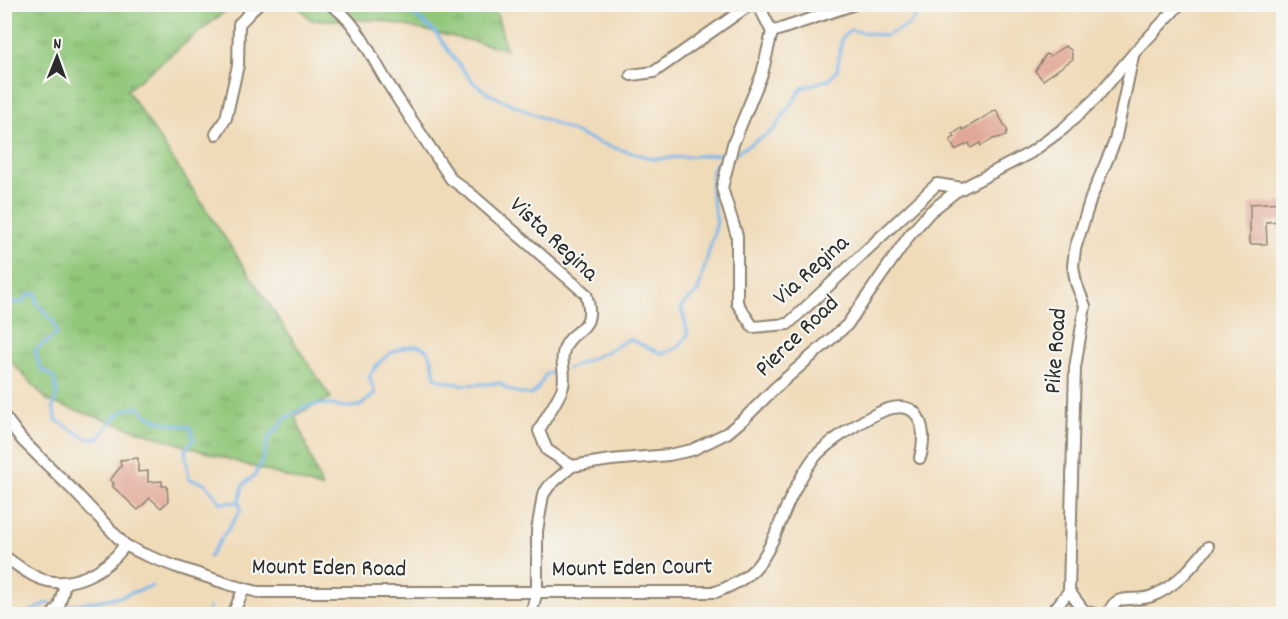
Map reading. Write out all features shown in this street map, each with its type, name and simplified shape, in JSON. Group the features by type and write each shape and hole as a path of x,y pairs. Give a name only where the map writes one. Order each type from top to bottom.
{"street":[{"path":"216,134 226,118 238,65 240,24 258,4"},
{"name":"Vista Regina","path":"330,4 341,11 356,28 390,86 451,179 586,294 591,310 586,324 570,339 563,352 564,386 539,430 548,450 572,466"},
{"path":"631,75 654,72 752,4"},
{"path":"758,4 772,32 855,4"},
{"name":"Pierce Road","path":"572,466 669,455 692,450 727,433 847,325 909,236 930,212 963,188 1030,153 1063,129 1096,98 1180,4"},
{"name":"Via Regina","path":"772,32 762,74 733,144 722,188 736,236 736,303 753,327 788,324 937,184 963,188"},
{"name":"Pike Road","path":"1069,591 1075,368 1085,306 1076,283 1073,266 1075,249 1091,198 1115,141 1134,53"},
{"name":"Mount Eden Court","path":"537,591 716,592 733,586 750,574 763,559 792,496 814,458 850,430 872,416 891,408 904,407 913,410 922,429 923,449 920,458"},
{"name":"Mount Eden Road","path":"4,416 22,441 125,544 142,554 174,566 258,592 537,591"},
{"path":"531,615 537,591 537,531 543,495 549,486 572,466"},
{"path":"4,556 36,578 65,584 100,571 125,544"},
{"path":"1109,615 1112,606 1117,601 1147,597 1162,591 1190,569 1208,547"},
{"path":"52,615 59,606 65,584"},
{"path":"233,615 244,588"},
{"path":"1051,615 1069,591 1084,611 1094,615"}],"green space":[{"path":"5,4 233,5 127,90 331,398 295,415 322,488 48,401 5,355"},
{"path":"297,5 493,5 506,49 379,20 311,20"}],"building":[{"path":"1065,46 1071,50 1073,59 1043,80 1035,71 1046,54 1050,56"},
{"path":"996,110 1007,130 1006,136 993,139 981,146 980,143 971,148 969,143 955,150 950,140 955,137 953,134"},
{"path":"1284,202 1284,221 1266,222 1267,244 1250,244 1250,204"},
{"path":"138,458 138,472 148,471 148,482 162,481 162,486 167,486 168,501 161,508 150,498 138,510 112,486 114,484 110,480 121,466 120,460"}],"waterway":[{"path":"400,4 435,32 474,83 489,94 587,138 654,159 723,154"},
{"path":"735,153 773,131 802,88 830,79 837,70 842,38 850,30 885,36 909,25 926,4"},
{"path":"567,369 629,339 663,354 679,347 688,334 681,307 698,291 717,222 711,193 712,169 725,154"},
{"path":"4,291 12,303 24,302 27,295 37,293 36,302 55,324 56,335 35,350 40,368 54,378 57,394 53,407 56,420 88,439 99,438 120,413 138,407 155,419 190,427 194,439 185,450 189,479 205,483 221,503 239,502 243,485 255,475 263,459 268,439 285,419 307,406 324,404 360,406 375,394 369,376 386,357 405,347 424,348 431,358 435,377 451,383 500,383 510,390 531,395 537,390 546,374 560,371"},
{"path":"209,557 241,510 239,503"},
{"path":"67,606 119,597 152,586"},
{"path":"26,614 50,602"},
{"path":"209,607 209,614"}]}
